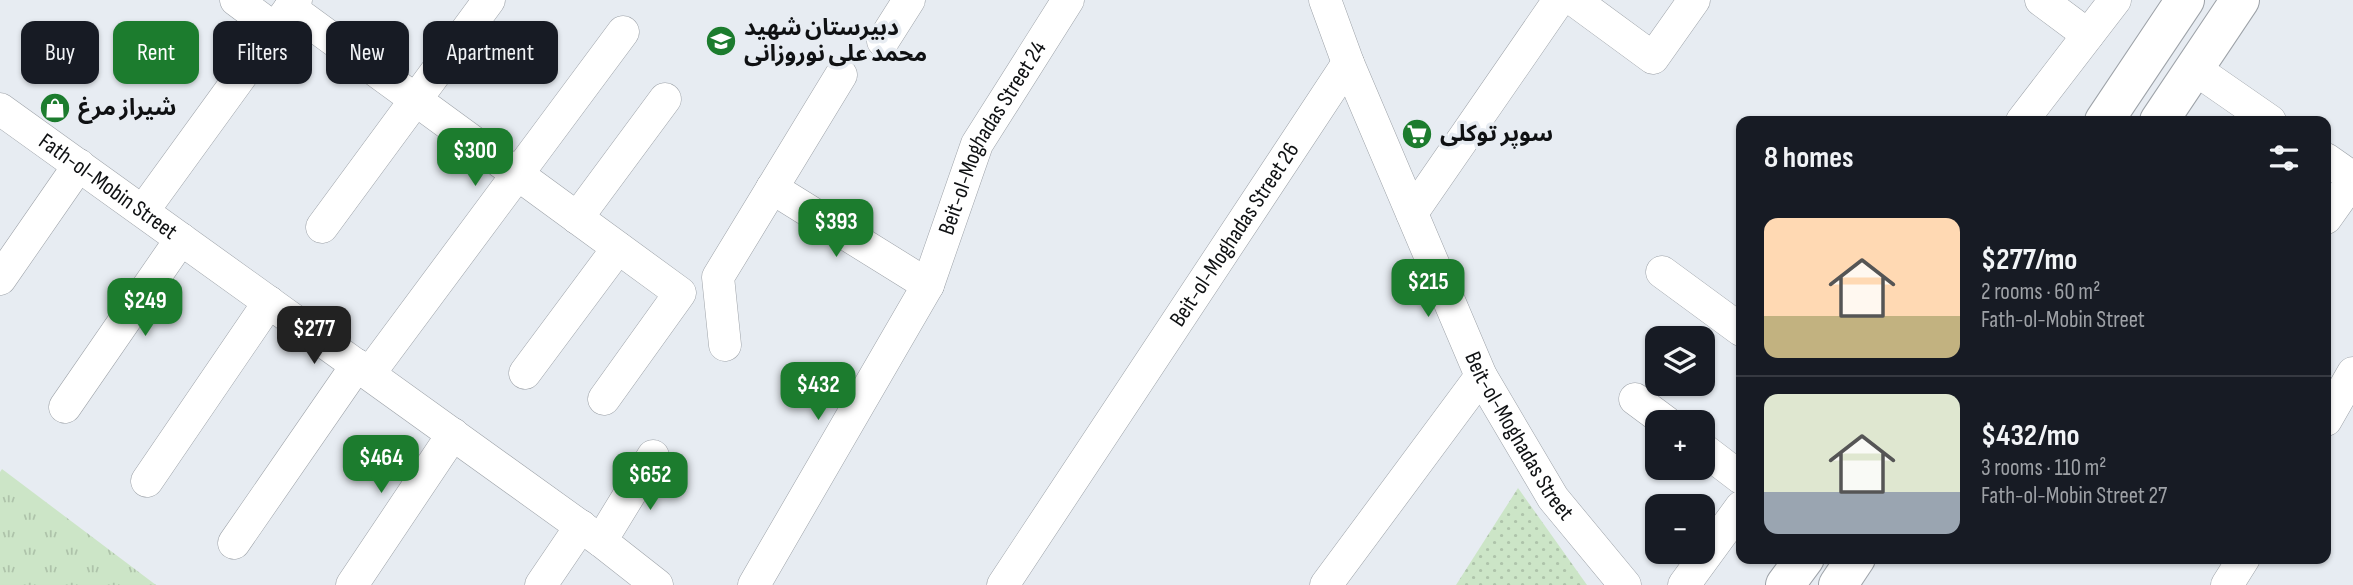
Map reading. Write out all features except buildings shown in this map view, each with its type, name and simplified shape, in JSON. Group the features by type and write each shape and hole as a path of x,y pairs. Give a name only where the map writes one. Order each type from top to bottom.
{"main road":[{"path":"2107,116 2185,0"},
{"path":"2162,116 2240,0"},
{"path":"1786,585 1801,564"},
{"path":"1838,585 1852,564"}],"street":[{"path":"236,0 287,12 415,100 680,293 604,399"},
{"path":"322,227 489,0"},
{"path":"883,41 909,0"},
{"name":"Beit-ol-Moghadas Street 24","path":"754,585 928,285 978,144 1068,0"},
{"name":"Beit-ol-Moghadas Street","path":"1325,0 1348,63 1481,376 1553,498 1625,585"},
{"path":"1412,213 1559,0"},
{"path":"1574,0 1653,58 1694,0"},
{"path":"2041,0 2088,35"},
{"path":"2026,116 2115,0"},
{"path":"143,211 287,12"},
{"path":"234,543 363,370 517,174 623,32"},
{"name":"Beit-ol-Moghadas Street 26","path":"1003,585 1348,63"},
{"path":"2195,69 2263,116"},
{"path":"725,345 718,276 841,75"},
{"path":"578,218 665,99"},
{"name":"Fath-ol-Mobin Street","path":"2,113 79,165 591,533 657,585"},
{"path":"2331,163 2353,179 2331,211"},
{"path":"0,279 79,165"},
{"path":"772,188 928,285"},
{"path":"65,407 181,239"},
{"path":"525,373 618,248"},
{"path":"1662,272 1736,326"},
{"path":"147,481 269,302"},
{"path":"2331,411 2353,373"},
{"path":"1326,585 1481,376"},
{"path":"1635,399 1649,410"},
{"path":"352,585 453,435"},
{"path":"541,585 591,533 653,456"},
{"path":"1715,458 1736,474"},
{"path":"1684,585 1736,514"},
{"path":"2227,585 2240,564"}],"green space":[{"path":"2,469 156,585 0,585"},
{"path":"1518,488 1587,585 1456,585"}],"place":[{"name":"دبیرستان شهید محمد علی نوروزانی","path":"721,41"},
{"name":"شیراز مرغ","path":"55,108"},
{"name":"سوپر توکلی","path":"1417,134"}]}
